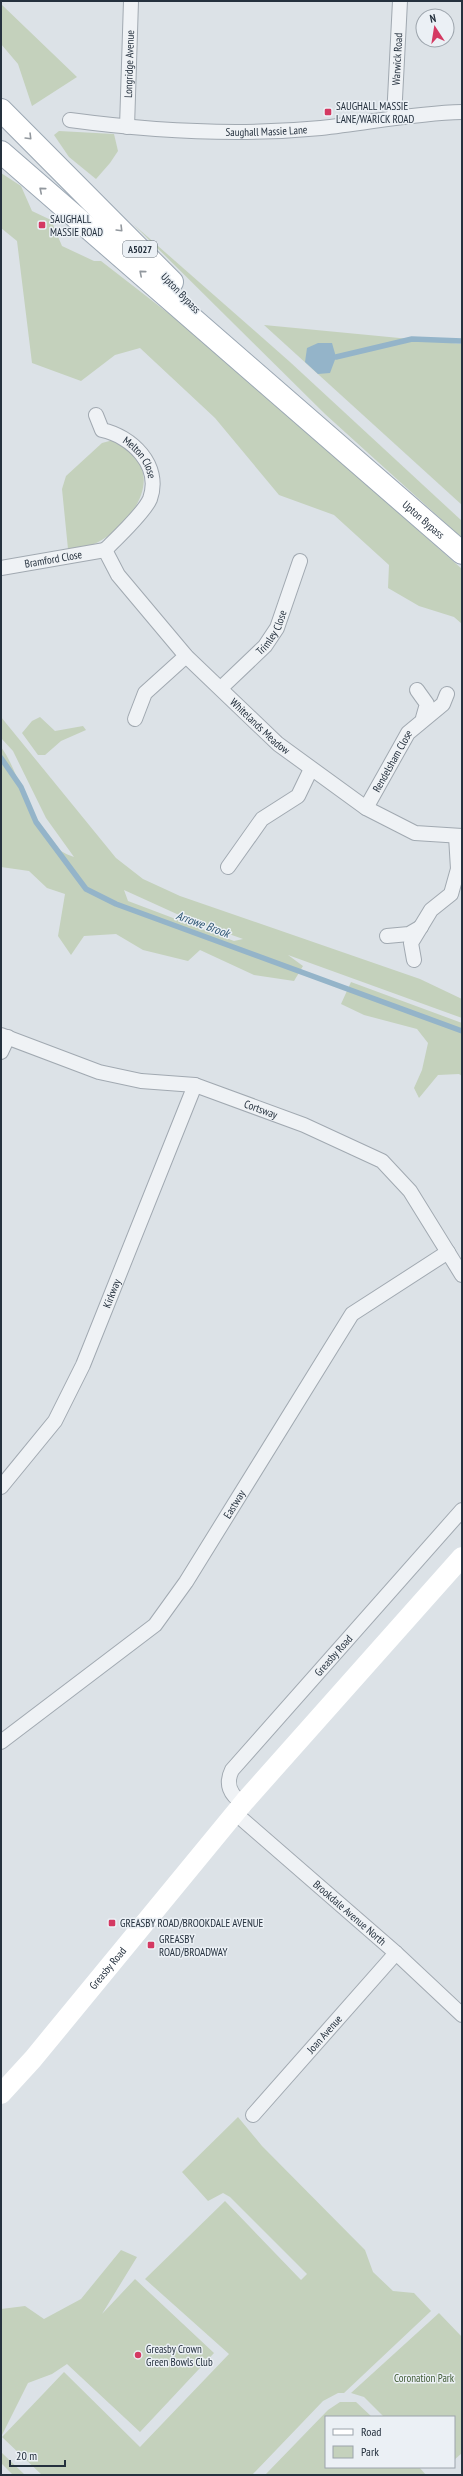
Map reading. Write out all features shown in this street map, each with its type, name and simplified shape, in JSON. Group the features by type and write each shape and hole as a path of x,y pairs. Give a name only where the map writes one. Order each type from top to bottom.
{"main road":[{"name":"Upton Bypass","path":"1,110 277,391"},
{"name":"Upton Bypass","path":"1,152 462,553"},
{"name":"Greasby Road","path":"1,2094 33,2059 239,1808 462,1557"}],"street":[{"name":"Longridge Avenue","path":"127,128 131,1"},
{"name":"Warwick Road","path":"394,118 400,1"},
{"name":"Saughall Massie Lane","path":"70,120 127,128 252,131 320,128 394,118 462,112"},
{"name":"Melton Close","path":"96,415 102,430 118,433 143,454 150,468 150,500 105,550"},
{"name":"Bramford Close","path":"1,568 105,550"},
{"name":"Whitelands Meadow","path":"105,550 118,575 186,656 278,744 366,808 415,833 459,836"},
{"name":"Trimley Close","path":"220,688 265,646 277,628 300,561"},
{"path":"135,719 145,693 186,656"},
{"path":"417,690 427,704 423,718"},
{"name":"Rendelsham Close","path":"366,808 408,734 423,718 443,704 447,694"},
{"path":"228,867 262,819 298,796 312,769"},
{"path":"414,960 411,942 431,910 451,894 458,869 459,836"},
{"path":"387,936 409,934 421,927"},
{"path":"1,1052 5,1036"},
{"name":"Cortsway","path":"5,1036 99,1072 141,1081 179,1082 195,1085 304,1125 382,1161 410,1191 462,1275"},
{"name":"Kirkway","path":"1,1487 55,1421 83,1365 195,1085"},
{"name":"Eastway","path":"1,1742 155,1625 186,1582 352,1314 448,1252"},
{"name":"Greasby Road","path":"239,1808 229,1788 228,1778 232,1770 462,1510"},
{"name":"Brookdale Avenue North","path":"239,1808 462,2014"},
{"name":"Joan Avenue","path":"254,2115 396,1953"}],"green space":[{"path":"1,4 77,77 32,106 18,64 1,44"},
{"path":"59,131 114,134 118,151 96,179 69,157 54,135"},
{"path":"1,173 21,186 32,211 51,220 62,246 94,261 101,261 199,337 462,569 462,624 454,617 419,606 388,588 389,565 334,515 279,495 215,418 140,348 115,355 81,381 32,363 17,241 1,228"},
{"path":"133,224 290,362 462,521 462,538 325,414"},
{"path":"264,325 462,344 462,505"},
{"path":"117,439 132,452 142,469 144,483 140,497 133,511 110,535 96,543 81,548 68,549 62,489 66,476 102,443"},
{"path":"1,717 116,858 143,879 180,896 420,979 462,999 462,1018 288,955 303,966 294,981 254,975 200,950 188,961 143,950 116,934 84,936 71,955 58,936 65,894 47,888 29,871 1,867 1,747 9,761 37,825 47,839 59,850 74,857 46,818 13,751 1,738","holes":["124,890 190,920 243,939 234,941 128,901"]},
{"path":"40,717 55,731 83,726 86,730 61,741 45,755 38,755 22,733 32,721"},
{"path":"351,982 462,1023 462,1076 459,1074 438,1075 419,1098 414,1088 422,1070 428,1043 417,1029 364,1015 341,1004"},
{"path":"238,2117 262,2146 365,2250 373,2272 393,2291 414,2293 431,2311 344,2393 338,2393 323,2401 252,2475 42,2475 2,2437 64,2372 140,2447 229,2354 145,2279 225,2201 301,2280 307,2274 230,2197 223,2193 208,2201 182,2172"},
{"name":"Greasby Crown Green Bowls Club","path":"121,2250 137,2257 102,2314 135,2279 214,2353 140,2432 67,2364 52,2374 28,2383 1,2437 1,2309 25,2306 44,2319 81,2299"},
{"name":"Coronation Park","path":"439,2313 462,2337 462,2453 455,2459 455,2416 383,2416 364,2397 351,2393"},
{"path":"340,2402 356,2402 371,2416 325,2416 325,2468 420,2468 426,2475 265,2475 328,2410"},
{"path":"1,2452 25,2475 13,2475 1,2463"}],"water":[{"path":"318,343 332,343 336,357 330,373 318,374 305,362 307,348"}],"waterway":[{"path":"336,357 412,339 462,341"},
{"name":"Arrowe Brook","path":"1,758 21,787 36,822 86,889 116,904 462,1031"}],"place":[{"name":"SAUGHALL MASSIE LANE/WARICK ROAD","path":"328,112"},
{"name":"SAUGHALL MASSIE ROAD","path":"42,225"},
{"name":"GREASBY ROAD/BROOKDALE AVENUE","path":"112,1923"},
{"name":"GREASBY ROAD/BROADWAY","path":"151,1945"},
{"name":"Greasby Crown Green Bowls Club","path":"138,2355"}]}
